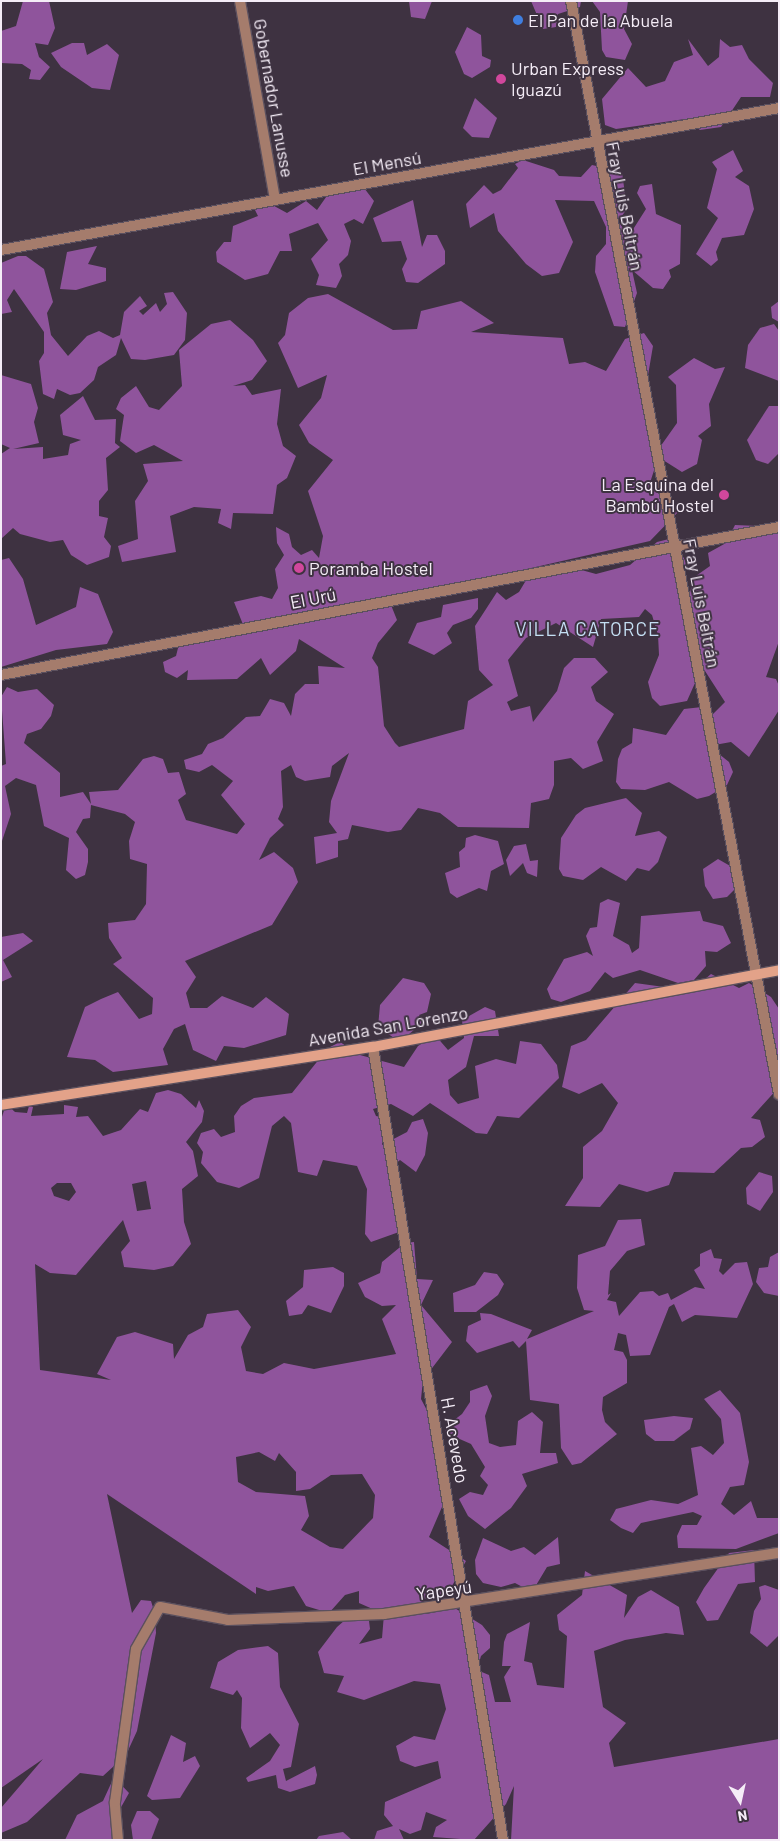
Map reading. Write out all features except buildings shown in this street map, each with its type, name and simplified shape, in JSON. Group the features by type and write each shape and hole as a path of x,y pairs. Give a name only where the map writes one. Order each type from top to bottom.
{"street":[{"name":"Gobernador Lanusse","path":"240,1 275,199"},
{"name":"Fray Luis Beltrán","path":"571,1 596,142 675,545 779,1094"},
{"name":"El Mensú","path":"1,250 779,108"},
{"name":"El Urú","path":"1,674 675,545 779,527"},
{"name":"Avenida San Lorenzo","path":"1,1105 372,1047 779,970"},
{"name":"H. Acevedo","path":"372,1047 466,1603 503,1840"},
{"name":"Yapeyú","path":"118,1840 115,1802 136,1649 160,1606 228,1620 384,1614 466,1603 779,1553"}],"shaded area":[{"path":"23,1 49,1 55,28 48,45 35,43 39,57 50,67 40,80 29,79 31,70 22,64 1,63 1,31 16,26"},
{"path":"409,1 432,1 425,19 411,17"},
{"path":"531,1 581,1 580,7 558,14 556,27 543,29"},
{"path":"592,1 628,1 624,29 632,44 625,60 606,57 602,50 600,12"},
{"path":"467,27 481,35 482,56 491,60 490,67 472,78 464,74 455,52"},
{"path":"688,39 708,66 719,57 720,39 730,47 742,45 749,59 773,83 770,97 741,97 721,127 700,130 685,119 616,129 605,125 602,99 628,68 646,87 665,81 674,62 693,55"},
{"path":"72,43 84,43 87,55 107,44 119,55 110,90 92,88 61,67 51,53"},
{"path":"475,98 497,118 489,138 472,137 463,128"},
{"path":"733,150 743,171 735,177 749,186 754,209 744,235 722,238 716,252 718,260 711,266 696,254 718,218 707,208 717,169 712,162"},
{"path":"523,160 554,170 559,176 581,177 592,165 622,172 627,209 618,221 628,235 625,242 646,209 637,193 640,186 652,184 656,214 681,225 680,264 669,270 671,277 663,289 653,288 632,270 637,293 625,327 614,326 595,272 596,256 606,244 606,227 594,201 555,200 573,242 559,273 542,276 526,264 498,231 494,213 470,228 466,204 484,185 493,194 501,190 518,168 515,164"},
{"path":"361,184 374,201 363,224 354,219 344,224 351,241 348,255 339,264 342,276 336,288 316,285 319,275 311,259 328,240 318,223 289,234 292,251 280,251 268,274 245,280 217,262 216,252 224,242 231,242 233,226 258,216 255,210 265,201 287,213 306,201 317,210 331,190"},
{"path":"413,200 422,247 427,235 437,235 445,251 445,264 418,283 406,282 402,269 407,259 401,241 382,242 373,218"},
{"path":"97,246 88,264 106,268 106,281 76,290 60,289 67,252"},
{"path":"18,256 26,256 44,269 53,302 47,313 51,335 68,356 87,336 99,331 113,338 120,335 124,312 140,296 147,306 139,311 143,315 156,303 160,312 167,304 164,293 173,292 187,313 185,340 174,355 145,360 131,359 121,338 116,355 98,367 94,380 80,393 70,395 57,389 54,399 43,394 39,361 44,353 44,332 14,289 7,300 12,312 1,314 1,263"},
{"path":"328,294 393,330 417,329 421,311 461,301 494,323 471,332 563,338 569,364 585,362 606,371 625,339 644,333 653,346 645,393 658,458 648,489 664,492 680,510 650,541 395,599 391,605 397,620 378,643 372,658 378,667 384,726 399,747 464,729 468,701 493,685 479,670 475,626 497,592 506,600 519,592 528,577 567,566 596,574 630,565 657,542 673,538 688,566 681,579 687,608 693,578 710,566 708,553 726,543 735,525 779,527 779,641 766,677 776,679 779,686 779,710 749,757 731,742 709,746 729,762 733,772 727,785 709,796 697,799 669,782 645,790 621,789 616,782 618,759 622,749 632,743 633,728 666,735 684,709 702,707 712,715 725,702 696,657 699,674 687,701 660,706 652,698 648,682 659,655 658,635 652,615 645,609 639,617 601,619 593,647 556,623 526,638 508,660 518,696 507,702 511,711 530,706 533,722 557,691 564,668 574,658 595,658 608,672 591,687 596,701 614,714 597,742 603,761 583,769 571,758 554,761 554,785 549,799 531,803 529,828 458,827 440,813 418,808 401,830 388,832 352,825 348,839 338,841 338,857 316,864 314,837 337,833 329,822 331,801 349,753 332,766 330,777 305,781 296,777 291,765 281,771 283,807 278,819 284,825 270,838 259,860 274,852 293,868 298,882 272,925 185,961 196,977 186,993 190,1008 207,1008 222,996 253,1008 266,997 289,1014 286,1035 244,1048 224,1046 216,1061 193,1050 185,1024 174,1029 163,1049 168,1065 113,1072 95,1060 67,1057 85,1007 118,992 139,1019 152,1014 153,998 113,964 122,958 109,938 108,923 135,920 146,904 147,864 130,859 129,841 135,822 125,814 91,805 90,818 83,819 76,832 88,849 88,862 85,875 76,879 66,870 69,838 44,826 36,785 16,778 5,786 11,814 1,844 1,766 6,764 1,697 7,687 18,692 37,689 54,705 51,716 41,729 27,734 24,743 60,773 60,797 83,792 91,804 89,792 118,790 143,759 154,756 163,759 168,773 179,772 186,794 178,800 186,820 237,834 245,824 221,795 233,781 212,765 199,772 186,769 184,760 202,754 208,744 223,738 246,717 260,716 270,699 284,703 291,716 295,694 305,684 319,684 318,666 345,668 299,639 296,651 270,675 261,658 237,679 187,680 188,670 177,678 165,672 163,662 176,656 179,644 244,627 234,602 261,596 272,599 278,588 275,569 284,555 277,543 276,527 289,534 292,547 301,555 312,550 319,558 323,536 308,491 333,460 309,443 299,425 321,398 327,375 298,388 278,343 285,335 289,313 308,298"},
{"path":"779,301 779,322 772,318 771,307"},
{"path":"230,320 253,340 267,361 252,380 233,386 245,385 252,395 281,389 277,424 283,446 296,456 287,478 277,485 273,514 233,513 231,529 218,523 221,509 194,507 170,516 176,552 122,562 118,546 138,539 135,501 148,481 143,464 183,461 154,445 136,453 120,441 124,415 116,409 121,398 136,386 149,407 159,410 182,386 179,350 211,324"},
{"path":"774,324 779,331 779,381 745,368 748,345 760,328"},
{"path":"694,358 715,369 725,367 709,404 711,426 698,436 702,440 697,464 682,472 663,460 660,447 677,423 676,385 668,377"},
{"path":"1,375 31,384 38,408 34,422 39,443 13,449 43,447 43,459 68,455 70,444 81,440 63,435 60,415 83,396 95,420 116,419 115,443 120,447 106,458 108,490 99,501 99,516 108,518 104,537 111,546 109,557 87,565 71,555 63,540 50,542 20,534 13,528 1,539 1,454 10,448 1,444"},
{"path":"769,406 779,406 779,453 768,464 756,460 747,440"},
{"path":"9,558 23,579 36,625 76,607 80,587 98,594 113,632 107,644 56,650 1,667 1,560"},
{"path":"478,598 478,609 471,618 453,625 447,633 452,643 434,655 408,643 417,623 441,617 443,605"},
{"path":"626,798 642,813 635,836 659,831 667,837 658,862 649,871 637,868 626,881 601,867 583,880 563,876 559,869 561,838 576,815 585,808"},
{"path":"475,835 498,841 504,864 491,871 487,891 479,888 457,898 450,893 445,873 460,867 459,852 465,847 466,838"},
{"path":"526,844 530,861 538,860 537,877 527,873 523,863 510,876 506,860 514,846"},
{"path":"718,859 732,867 736,888 727,897 713,899 705,886 703,869"},
{"path":"608,899 620,903 613,936 629,945 632,953 639,948 641,916 700,911 703,921 723,926 731,943 717,952 705,951 706,966 694,980 678,983 640,970 613,978 605,972 590,991 561,1002 551,999 547,989 564,959 587,952 593,956 586,936 590,928 597,927 600,903"},
{"path":"23,933 33,941 3,960 12,977 1,982 1,937"},
{"path":"711,974 739,988 749,983 771,997 779,1009 779,1087 751,1118 760,1120 765,1137 752,1147 741,1148 714,1173 674,1172 669,1185 647,1192 619,1184 600,1207 565,1206 583,1178 583,1147 602,1131 618,1103 602,1083 579,1094 562,1087 571,1046 586,1040 635,983 679,989 697,986"},
{"path":"403,978 424,983 431,994 427,1012 419,1015 423,1022 400,1042 378,1027 380,1005"},
{"path":"485,1007 495,1011 499,1036 474,1036 466,1067 448,1080 450,1095 458,1104 479,1098 475,1066 496,1059 516,1064 520,1041 541,1044 557,1065 559,1078 519,1118 497,1116 487,1134 476,1133 430,1103 413,1116 391,1104 373,1109 376,1116 385,1118 382,1145 407,1132 412,1122 423,1119 428,1133 425,1155 416,1172 400,1160 393,1166 399,1232 371,1242 365,1234 367,1189 357,1166 323,1160 317,1176 298,1172 291,1123 284,1116 272,1126 259,1178 239,1188 217,1182 201,1163 203,1152 197,1143 201,1133 214,1129 221,1137 235,1132 234,1116 241,1106 254,1098 292,1093 328,1048 340,1042 360,1055 404,1067 418,1046 435,1035 448,1050 464,1038 462,1020"},
{"path":"168,1090 181,1094 196,1108 199,1100 204,1111 202,1122 186,1142 193,1151 198,1176 182,1189 184,1222 191,1244 173,1266 154,1270 124,1267 121,1252 130,1241 123,1220 76,1275 50,1273 35,1264 40,1370 111,1380 97,1374 117,1337 135,1332 173,1344 174,1359 188,1335 203,1327 207,1314 238,1310 251,1327 241,1347 246,1371 263,1374 284,1363 314,1369 396,1354 382,1319 396,1305 382,1306 365,1297 358,1283 380,1273 382,1262 405,1243 414,1242 417,1279 433,1280 421,1305 452,1342 423,1380 421,1399 444,1443 445,1500 429,1537 466,1561 447,1595 423,1599 426,1614 436,1612 445,1602 482,1625 490,1635 490,1648 481,1656 477,1670 489,1675 495,1702 511,1702 504,1677 511,1666 502,1666 504,1642 507,1634 530,1622 524,1661 532,1663 537,1685 564,1688 567,1636 559,1630 557,1615 582,1595 585,1571 627,1595 624,1618 638,1597 651,1590 679,1607 684,1635 666,1633 625,1640 594,1651 603,1707 626,1723 609,1743 614,1767 779,1739 779,1840 511,1840 514,1786 506,1804 474,1840 433,1837 436,1827 447,1820 426,1812 421,1830 410,1834 399,1829 404,1840 374,1840 377,1831 393,1826 384,1815 385,1802 441,1778 438,1761 415,1767 400,1761 396,1746 414,1736 435,1740 446,1709 440,1684 414,1681 364,1700 337,1692 344,1676 324,1673 318,1652 337,1627 352,1614 368,1613 370,1629 359,1644 382,1638 384,1614 359,1603 359,1591 345,1595 329,1613 306,1606 294,1586 268,1591 256,1587 256,1594 107,1494 132,1613 141,1600 151,1601 155,1614 156,1633 137,1731 126,1755 103,1776 80,1773 27,1822 1,1833 1,1808 43,1759 1,1788 1,1120 6,1104 15,1112 27,1113 29,1106 33,1107 31,1116 64,1114 64,1105 78,1107 76,1117 88,1116 103,1136 121,1130 140,1109 148,1112 156,1093","holes":["146,1181 151,1209 137,1211 132,1184","57,1183 71,1183 76,1192 69,1201 54,1196 51,1188","259,1452 275,1461 279,1453 296,1472 296,1491 310,1489 331,1475 362,1474 375,1495 373,1518 343,1549 330,1547 301,1530 309,1516 305,1496 256,1492 238,1482 236,1457"]},
{"path":"759,1172 772,1176 773,1192 760,1211 747,1204 746,1188"},
{"path":"641,1219 645,1245 627,1251 610,1271 608,1295 611,1293 607,1300 616,1302 619,1316 640,1292 653,1291 659,1296 668,1293 671,1300 695,1287 705,1289 694,1270 700,1266 700,1254 711,1249 714,1258 722,1259 719,1271 723,1275 735,1263 747,1262 753,1284 737,1318 695,1315 682,1322 674,1304 669,1307 650,1355 630,1356 626,1335 618,1333 614,1350 623,1352 627,1360 627,1383 603,1397 602,1410 605,1422 617,1434 581,1463 572,1465 561,1448 559,1404 530,1400 526,1341 519,1348 513,1341 477,1353 466,1341 468,1326 481,1320 480,1313 491,1314 532,1330 527,1339 594,1311 584,1310 577,1288 578,1255 605,1246 618,1220"},
{"path":"779,1252 779,1296 764,1293 756,1282 759,1268 768,1267 770,1257"},
{"path":"333,1267 344,1273 344,1286 331,1313 308,1305 302,1314 289,1316 286,1301 303,1287 304,1270"},
{"path":"484,1272 497,1274 504,1284 498,1295 476,1312 454,1312 453,1293 475,1285"},
{"path":"487,1385 492,1396 485,1416 489,1443 500,1447 516,1445 518,1421 532,1412 543,1422 540,1453 556,1453 558,1463 522,1474 527,1486 511,1508 485,1529 468,1516 459,1499 470,1492 483,1495 488,1485 480,1476 485,1467 471,1444 446,1433 445,1427 462,1414 470,1402 470,1391"},
{"path":"720,1390 740,1413 749,1462 744,1485 730,1487 721,1504 734,1515 751,1501 757,1518 779,1518 779,1533 736,1549 678,1548 677,1536 682,1525 697,1525 702,1516 693,1512 641,1523 633,1533 621,1528 610,1520 616,1509 651,1500 678,1504 698,1495 691,1448 701,1446 713,1455 724,1443 721,1419 704,1399"},
{"path":"674,1416 693,1418 690,1429 674,1441 655,1441 646,1434 644,1420"},
{"path":"558,1537 560,1564 547,1567 532,1592 515,1583 501,1587 483,1583 476,1574 475,1560 483,1538 511,1551 524,1547 535,1555"},
{"path":"754,1550 755,1582 738,1584 718,1620 707,1621 696,1602 704,1588 729,1553"},
{"path":"765,1585 779,1590 779,1635 767,1647 750,1633 754,1611 761,1599 759,1587"},
{"path":"268,1646 278,1653 280,1687 299,1724 291,1767 283,1769 286,1781 315,1766 317,1775 315,1784 290,1792 278,1788 276,1775 248,1782 246,1778 270,1761 280,1745 270,1733 250,1748 241,1728 242,1698 237,1690 233,1695 210,1688 218,1662 238,1650"},
{"path":"171,1735 186,1743 183,1762 195,1756 200,1766 180,1798 152,1800 147,1796"},
{"path":"114,1777 129,1793 115,1818 116,1840 65,1840 77,1815 103,1801"},
{"path":"137,1811 150,1811 159,1819 151,1840 133,1840 131,1825"},
{"path":"343,1832 352,1840 316,1840 319,1836"}],"place":[{"name":"El Pan de la Abuela","path":"518,20"},
{"name":"Urban Express Iguazú","path":"501,79"},
{"name":"La Esquina del Bambú Hostel","path":"724,495"},
{"name":"Poramba Hostel","path":"299,568"}],"district":[{"name":"VILLA CATORCE","path":"588,629"}]}
